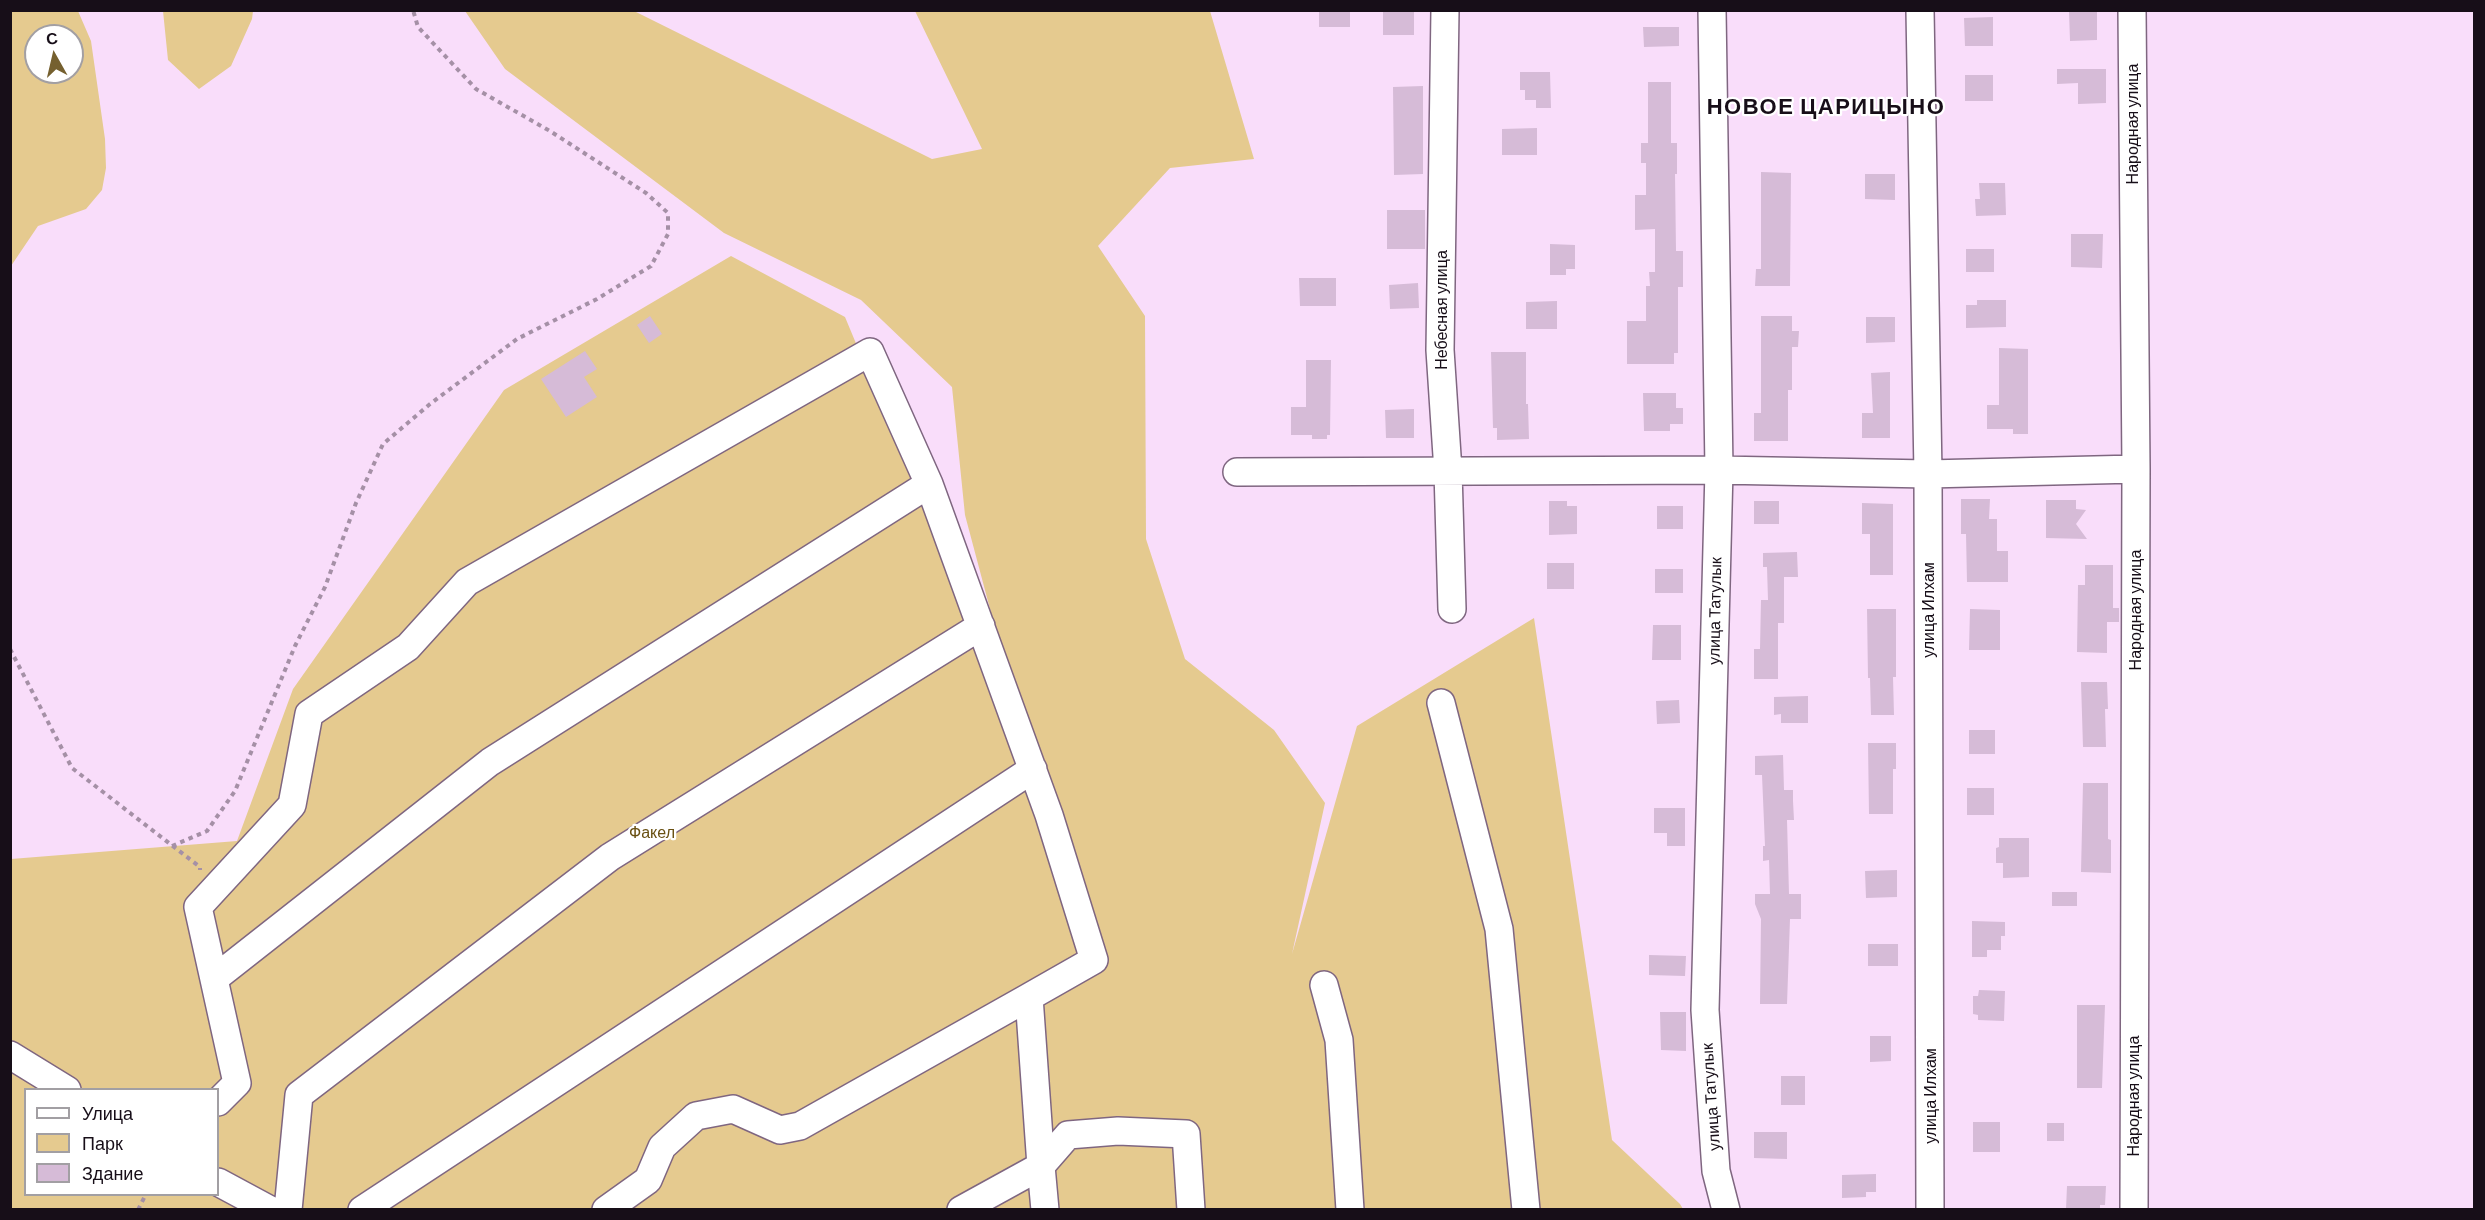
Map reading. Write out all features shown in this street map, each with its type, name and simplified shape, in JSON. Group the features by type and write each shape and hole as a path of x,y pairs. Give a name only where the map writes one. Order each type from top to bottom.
{"street":[{"name":"Небесная улица","path":"1445,10 1440,350 1448,471 1452,609"},
{"name":"улица Татулык","path":"1713,10 1719,470 1706,1010 1716,1172 1726,1209"},
{"name":"улица Илхам","path":"1920,10 1928,474 1930,1209"},
{"name":"Народная улица","path":"2132,10 2136,469 2134,1209"},
{"path":"219,1101 237,1083 198,907 292,805 309,714 408,647 467,582 870,352 929,484 1033,769 1094,960 800,1126 780,1130 733,1108 696,1116 662,1147 648,1180 606,1209"},
{"path":"1237,472 1719,470 1928,474 2136,469"},
{"path":"214,979 490,762 929,484"},
{"path":"288,1209 299,1095 610,857 981,626"},
{"path":"1441,703 1499,929 1526,1209"},
{"path":"362,1209 1033,769"},
{"path":"1324,986 1340,1040 1350,1209"},
{"path":"1029,997 1045,1209"},
{"path":"12,1061 65,1088"},
{"path":"961,1209 1041,1166 1068,1135 1118,1131 1186,1134 1191,1209"},
{"path":"219,1183 270,1209"}],"path":[{"path":"172,846 207,831 235,791 295,646 325,587 356,503 383,444 430,404 517,339 597,299 651,266 668,234 668,213 646,193 550,131 476,89 418,27 413,10"},
{"path":"10,649 72,768 200,867 198,907"}],"green space":[{"path":"11,10 78,11 84,24 24,24 24,84 84,84 84,25 91,41 105,139 106,168 102,190 86,209 38,226 11,266"},
{"path":"163,10 253,11 252,19 231,66 199,89 168,60"},
{"name":"Факел","path":"465,11 634,11 932,159 982,149 915,11 1210,11 1254,159 1170,168 1098,246 1145,316 1146,539 1185,659 1274,730 1325,803 1292,954 1357,726 1534,618 1612,1140 1683,1209 11,1210 11,859 237,841 293,689 504,390 731,256 845,317 1031,763 965,515 952,387 861,300 724,233 505,69"}],"building":[{"path":"1319,10 1350,10 1350,27 1319,27"},
{"path":"1383,10 1414,10 1414,35 1383,35"},
{"path":"2069,11 2097,11 2097,40 2070,41"},
{"path":"1993,17 1993,46 1965,46 1964,18"},
{"path":"1643,27 1679,27 1679,46 1644,47"},
{"path":"2057,69 2106,69 2106,103 2078,104 2078,83 2057,84"},
{"path":"1520,72 1550,72 1551,108 1536,108 1536,100 1525,100 1525,90 1520,90"},
{"path":"1965,75 1993,75 1993,101 1965,101"},
{"path":"1648,82 1671,82 1671,143 1677,143 1676,251 1683,251 1683,287 1678,287 1678,353 1674,353 1674,364 1627,364 1627,321 1646,321 1646,286 1650,286 1649,272 1655,272 1655,229 1635,230 1635,195 1646,195 1646,163 1641,163 1641,143 1648,143"},
{"path":"1423,86 1423,174 1394,175 1393,87"},
{"path":"1537,128 1537,155 1502,155 1502,129"},
{"path":"1761,172 1791,173 1790,286 1755,286 1756,269 1761,269"},
{"path":"1865,174 1895,174 1895,200 1865,199"},
{"path":"1979,183 2005,183 2006,215 1976,216 1975,199 1980,199"},
{"path":"1387,210 1425,210 1425,249 1387,249"},
{"path":"2071,234 2103,234 2102,268 2071,267"},
{"path":"1550,244 1575,245 1575,269 1566,269 1566,275 1550,275"},
{"path":"1966,249 1994,249 1994,272 1966,272"},
{"path":"1299,278 1336,278 1336,306 1300,306"},
{"path":"1418,283 1419,308 1390,309 1389,285"},
{"path":"1977,300 2006,300 2006,327 1966,328 1966,305 1977,305"},
{"path":"1557,301 1557,329 1526,329 1526,302"},
{"path":"650,316 662,334 649,343 637,325"},
{"path":"1761,316 1792,316 1792,331 1799,331 1798,347 1792,347 1792,390 1788,390 1788,441 1754,441 1754,413 1761,413"},
{"path":"1866,317 1895,317 1895,342 1866,343"},
{"path":"1999,348 2028,349 2028,434 2013,434 2013,429 1987,429 1987,405 1999,405"},
{"path":"585,351 597,369 584,377 597,397 566,417 541,379"},
{"path":"1491,352 1526,352 1529,439 1497,440 1497,428 1493,428"},
{"path":"1306,360 1331,360 1330,435 1327,435 1327,439 1312,439 1312,435 1291,435 1291,407 1306,407"},
{"path":"1890,372 1890,438 1862,438 1862,413 1873,413 1871,373"},
{"path":"1643,393 1676,393 1676,408 1683,408 1683,424 1670,424 1670,431 1644,431"},
{"path":"1414,409 1414,438 1386,438 1385,410"},
{"path":"1961,499 1990,499 1989,519 1997,519 1997,551 2008,551 2008,582 1967,582 1966,534 1961,534"},
{"path":"2046,500 2076,500 2076,509 2086,510 2076,524 2087,539 2046,538"},
{"path":"1549,501 1567,501 1567,506 1577,506 1577,534 1549,535"},
{"path":"1754,501 1779,501 1779,524 1754,524"},
{"path":"1862,503 1893,504 1893,575 1870,575 1870,534 1862,534"},
{"path":"1657,506 1683,506 1683,529 1657,529"},
{"path":"1797,552 1798,577 1784,577 1784,623 1778,623 1778,679 1754,679 1754,649 1760,649 1761,600 1768,600 1767,567 1763,567 1763,553"},
{"path":"1547,563 1574,563 1574,589 1547,589"},
{"path":"2085,565 2113,565 2113,608 2119,608 2119,622 2107,622 2107,653 2077,652 2078,585 2085,585"},
{"path":"1655,569 1683,569 1683,593 1655,593"},
{"path":"1867,609 1896,609 1894,715 1871,715"},
{"path":"1970,609 2000,610 2000,650 1969,650"},
{"path":"1653,625 1681,625 1681,660 1652,660"},
{"path":"2081,682 2107,682 2106,747 2083,747"},
{"path":"1808,696 1808,723 1781,723 1781,714 1774,715 1774,697"},
{"path":"1679,700 1680,723 1657,724 1656,701"},
{"path":"1969,730 1995,730 1995,754 1969,754"},
{"path":"1868,743 1896,743 1896,769 1893,769 1893,814 1869,814"},
{"path":"1783,755 1784,790 1793,790 1794,820 1787,820 1789,894 1801,894 1801,919 1790,919 1787,1004 1760,1004 1761,919 1755,904 1755,894 1770,894 1769,860 1763,861 1763,846 1765,846 1762,775 1755,775 1755,756"},
{"path":"2083,783 2108,783 2108,839 2111,840 2111,873 2081,872"},
{"path":"1967,788 1994,788 1994,815 1967,815"},
{"path":"1654,808 1685,808 1685,846 1667,846 1667,833 1654,833"},
{"path":"1999,838 2029,838 2029,877 2003,878 2003,863 1996,863"},
{"path":"1897,870 1897,897 1866,898 1865,871"},
{"path":"2052,892 2077,892 2077,906 2052,906"},
{"path":"1972,921 2005,922 2005,936 2001,936 2001,950 1987,950 1987,957 1972,957"},
{"path":"1868,944 1898,944 1898,966 1868,966"},
{"path":"1649,955 1686,956 1685,976 1649,975"},
{"path":"1979,990 2005,991 2004,1021 1978,1020 1978,1015 1973,1014 1973,996 1978,996"},
{"path":"2077,1005 2105,1005 2102,1088 2077,1088"},
{"path":"1660,1012 1686,1012 1686,1051 1661,1050"},
{"path":"1870,1036 1891,1036 1891,1061 1870,1062"},
{"path":"1781,1076 1805,1076 1805,1105 1781,1105"},
{"path":"1973,1122 2000,1122 2000,1152 1973,1152"},
{"path":"2047,1123 2064,1123 2064,1141 2047,1141"},
{"path":"1754,1132 1787,1132 1787,1159 1754,1158"},
{"path":"1876,1174 1876,1192 1866,1192 1866,1197 1842,1198 1842,1175"},
{"path":"2067,1186 2106,1186 2105,1205 2100,1205 2100,1209 2066,1209"}],"district":[{"name":"НОВОЕ ЦАРИЦЫНО","path":"1826,107"}]}
